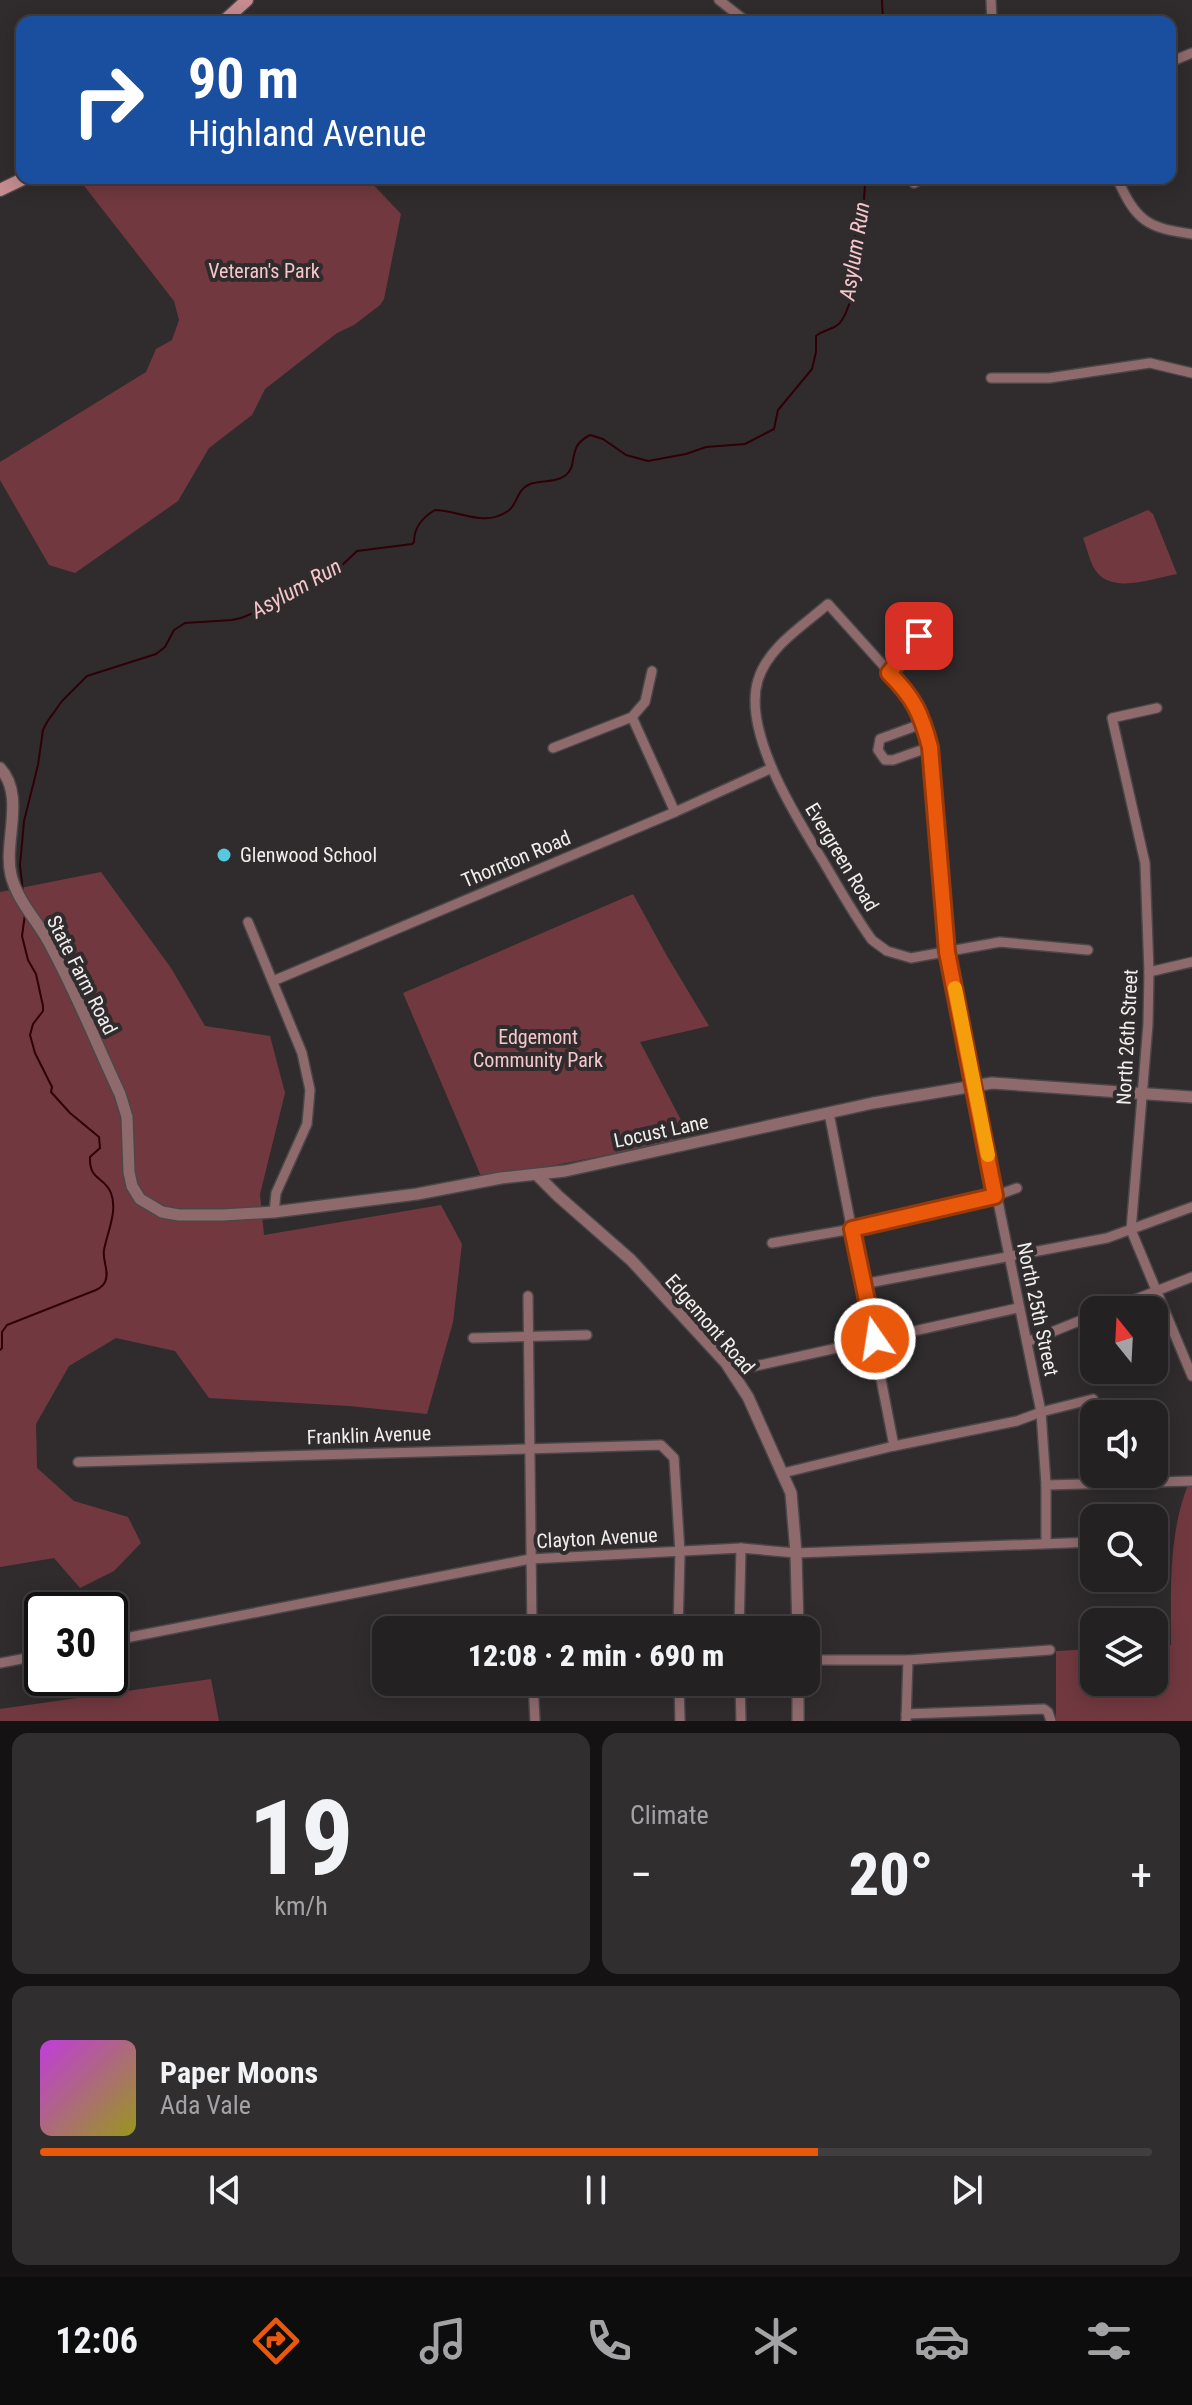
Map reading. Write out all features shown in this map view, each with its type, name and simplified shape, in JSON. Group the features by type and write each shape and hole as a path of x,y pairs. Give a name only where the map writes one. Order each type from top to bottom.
{"main road":[{"path":"230,16 247,0"}],"street":[{"path":"719,0 739,16"},
{"path":"1120,184 1140,218 1161,230 1192,234"},
{"path":"991,378 1049,378 1150,363 1192,373"},
{"name":"North 25th Street","path":"828,604 909,694 924,723 930,747 947,952 1041,1412 1046,1543"},
{"name":"Evergreen Road","path":"828,604 768,658 754,698 757,721 772,768 790,807 872,940 887,951 911,958 1000,942 1088,950"},
{"path":"889,673 934,618"},
{"path":"553,748 632,717 645,702 652,671"},
{"name":"North 26th Street","path":"1157,708 1112,718 1145,863 1148,1024 1131,1230 1192,1376"},
{"path":"632,717 675,812"},
{"path":"924,723 880,739 878,750 885,760 893,760 930,747"},
{"name":"State Farm Road","path":"0,768 12,796 8,860 11,875 20,898 56,956 120,1094 127,1117 129,1172 132,1186 140,1199"},
{"name":"Thornton Road","path":"273,981 772,768"},
{"path":"248,922 302,1053 310,1090 307,1124 276,1193 274,1212"},
{"path":"1149,972 1192,962"},
{"name":"Locust Lane","path":"140,1199 162,1212 179,1215 274,1212 417,1194 501,1178 565,1171 974,1084 1192,1097"},
{"path":"829,1113 894,1446"},
{"name":"Edgemont Road","path":"537,1175 631,1260 735,1376 748,1397 791,1493 798,1616"},
{"path":"772,1243 852,1229 995,1196 1017,1188"},
{"path":"863,1284 1107,1238 1192,1207"},
{"path":"1143,1296 1192,1277"},
{"path":"528,1296 532,1616"},
{"path":"735,1376 751,1367 1018,1308"},
{"path":"1027,1342 1080,1321"},
{"path":"473,1338 587,1335"},
{"path":"1181,1351 1192,1347"},
{"path":"783,1473 1017,1421 1093,1399"},
{"name":"Franklin Avenue","path":"78,1462 661,1445 674,1458 680,1553"},
{"path":"1046,1485 1192,1481"},
{"name":"Clayton Avenue","path":"128,1637 530,1559 741,1548 796,1553 1080,1542"},
{"path":"739,1616 741,1548"},
{"path":"678,1616 680,1553"},
{"path":"820,1660 908,1660 1050,1650"},
{"path":"0,1663 24,1658"},
{"path":"908,1660 906,1717 1044,1709 1050,1717"},
{"path":"534,1696 535,1721"},
{"path":"679,1696 680,1721"},
{"path":"740,1696 741,1721"},
{"path":"798,1696 798,1721"}],"green space":[{"name":"Veteran's Park","path":"83,184 373,184 401,214 384,299 380,305 354,325 337,333 265,389 252,415 209,448 178,501 75,573 49,565 0,480 0,462 146,372 156,349 172,340 179,320 174,301"},
{"path":"1148,510 1153,514 1177,574 1132,583 1110,581 1101,576 1092,565 1083,538"},
{"path":"101,872 171,968 205,1026 270,1036 285,1093 260,1194 264,1235 441,1205 462,1244 453,1322 427,1414 209,1398 175,1351 116,1338 69,1366 36,1424 37,1468 74,1501 128,1517 141,1543 114,1571 80,1588 54,1558 0,1567 0,892"},
{"name":"Edgemont Community Park","path":"633,894 709,1026 640,1042 691,1139 481,1176 403,993"},
{"path":"1192,1484 1192,1721 1056,1721 1056,1651 1080,1650 1080,1696 1168,1696 1174,1544 1188,1485"},
{"path":"211,1679 219,1721 0,1721 0,1709 91,1696 128,1696 128,1691"}],"waterway":[{"name":"Asylum Run","path":"882,0 883,16"},
{"name":"Asylum Run","path":"23,892 20,865 24,821 43,730 62,701 87,676 156,654 165,647 174,630 185,623 232,620 256,612 293,588 338,569 357,551 412,544 420,523 435,510 480,518 499,516 511,508 525,487 566,475 572,466 575,450 590,435 603,439 626,455 648,461 706,447 745,444 774,429 778,410 812,369 816,336 837,326 846,312 852,294 853,246 863,207 865,184"},
{"name":"Asylum Run","path":"0,1350 2,1332 7,1325 103,1285 107,1274 104,1250 113,1207 111,1193 90,1165 90,1157 100,1148 99,1137 51,1092 52,1087 35,1053 30,1035 43,1006 36,974 28,960 22,936 25,914"}],"slow traffic":[{"path":"955,988 988,1155"}],"place":[{"name":"Glenwood School","path":"224,855"}],"route":[{"path":"875,1339 852,1229 995,1196 947,952 930,747 924,723 909,694 889,673 919,636"}]}
